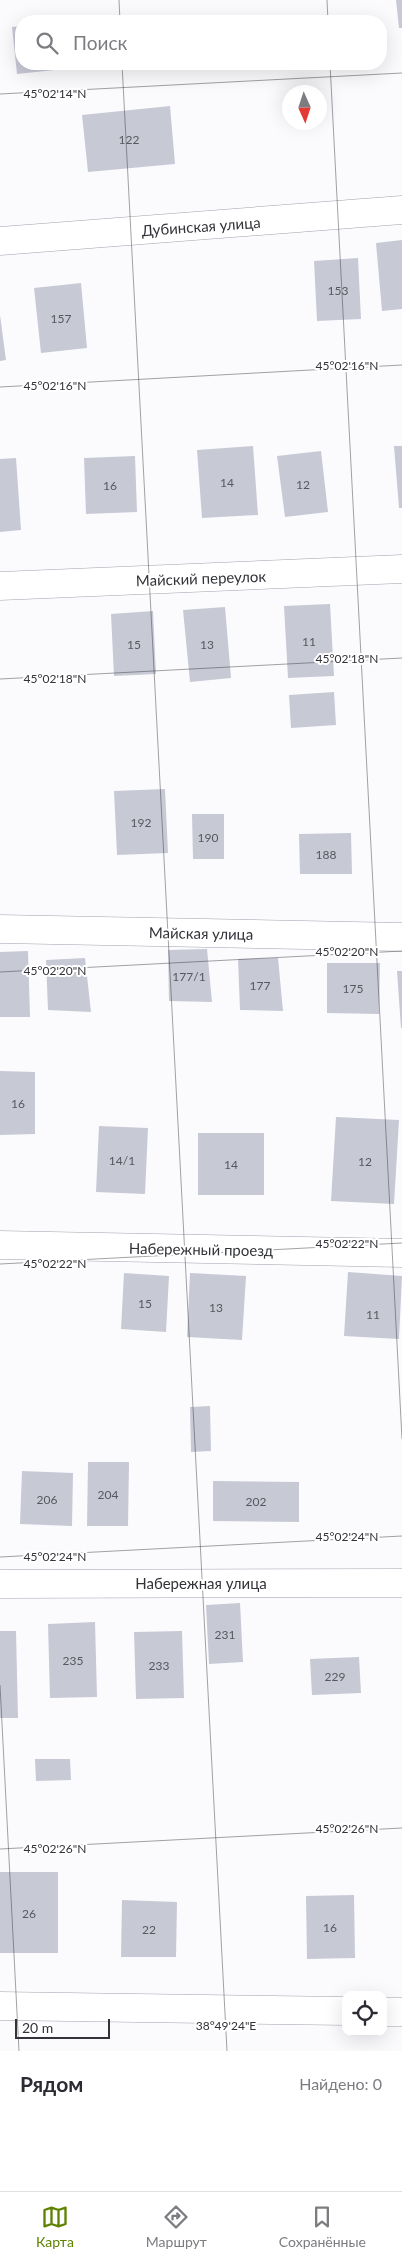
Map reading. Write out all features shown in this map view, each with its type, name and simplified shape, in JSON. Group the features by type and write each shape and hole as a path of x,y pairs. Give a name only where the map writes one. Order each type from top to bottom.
{"street":[{"name":"Дубинская улица","path":"0,241 402,210"},
{"name":"Майский переулок","path":"0,586 402,570"},
{"name":"Майская улица","path":"0,929 402,937"},
{"name":"Набережный проезд","path":"0,1245 402,1253"},
{"name":"Набережная улица","path":"0,1584 402,1583"},
{"path":"0,2006 342,2011"},
{"path":"387,2012 402,2012"}],"building":[{"path":"396,0 402,0 402,28 399,28"},
{"path":"12,27 15,27 15,55"},
{"path":"17,70 54,70 17,74"},
{"path":"170,106 175,164 88,172 82,115"},
{"path":"402,240 402,309 382,311 376,243"},
{"path":"358,258 361,319 317,321 314,261"},
{"path":"81,283 87,348 41,353 34,288"},
{"path":"0,315 6,360 0,361"},
{"path":"253,446 258,515 202,518 197,450"},
{"path":"394,446 402,446 402,508 399,508"},
{"path":"321,451 328,512 285,517 277,456"},
{"path":"135,456 137,512 86,514 84,458"},
{"path":"16,458 21,530 0,532 0,459"},
{"path":"330,604 334,676 288,678 284,606"},
{"path":"225,607 231,678 190,682 183,610"},
{"path":"153,611 156,674 114,676 111,614"},
{"path":"334,692 336,725 291,728 289,695"},
{"path":"165,789 168,853 117,855 114,791"},
{"path":"192,814 224,814 224,859 193,859"},
{"path":"351,833 352,874 300,874 299,834"},
{"path":"207,949 212,1002 169,1001 168,950"},
{"path":"28,951 30,1017 0,1017 0,952"},
{"path":"85,958 91,1012 48,1010 46,960"},
{"path":"278,958 283,1011 240,1010 238,959"},
{"path":"327,963 380,963 379,1014 327,1013"},
{"path":"397,971 402,971 402,1028 401,1028"},
{"path":"0,1071 35,1072 35,1134 0,1135"},
{"path":"336,1117 399,1120 394,1204 331,1201"},
{"path":"99,1126 148,1128 145,1194 96,1192"},
{"path":"198,1133 264,1133 264,1195 198,1195"},
{"path":"348,1272 402,1276 399,1339 344,1336"},
{"path":"124,1273 169,1276 166,1332 121,1329"},
{"path":"190,1273 246,1276 242,1340 187,1337"},
{"path":"210,1406 211,1451 191,1452 190,1407"},
{"path":"88,1462 129,1462 128,1526 87,1526"},
{"path":"22,1471 73,1473 72,1526 20,1524"},
{"path":"213,1481 299,1482 299,1522 213,1521"},
{"path":"240,1603 243,1662 209,1664 206,1605"},
{"path":"95,1622 97,1697 50,1698 48,1624"},
{"path":"0,1631 16,1631 18,1718 0,1718"},
{"path":"182,1631 184,1698 136,1699 134,1632"},
{"path":"359,1657 361,1693 312,1695 310,1659"},
{"path":"35,1759 70,1759 71,1780 36,1781"},
{"path":"0,1872 58,1872 58,1953 0,1953"},
{"path":"354,1895 355,1958 307,1959 306,1896"},
{"path":"122,1900 177,1902 176,1957 121,1957"}]}
